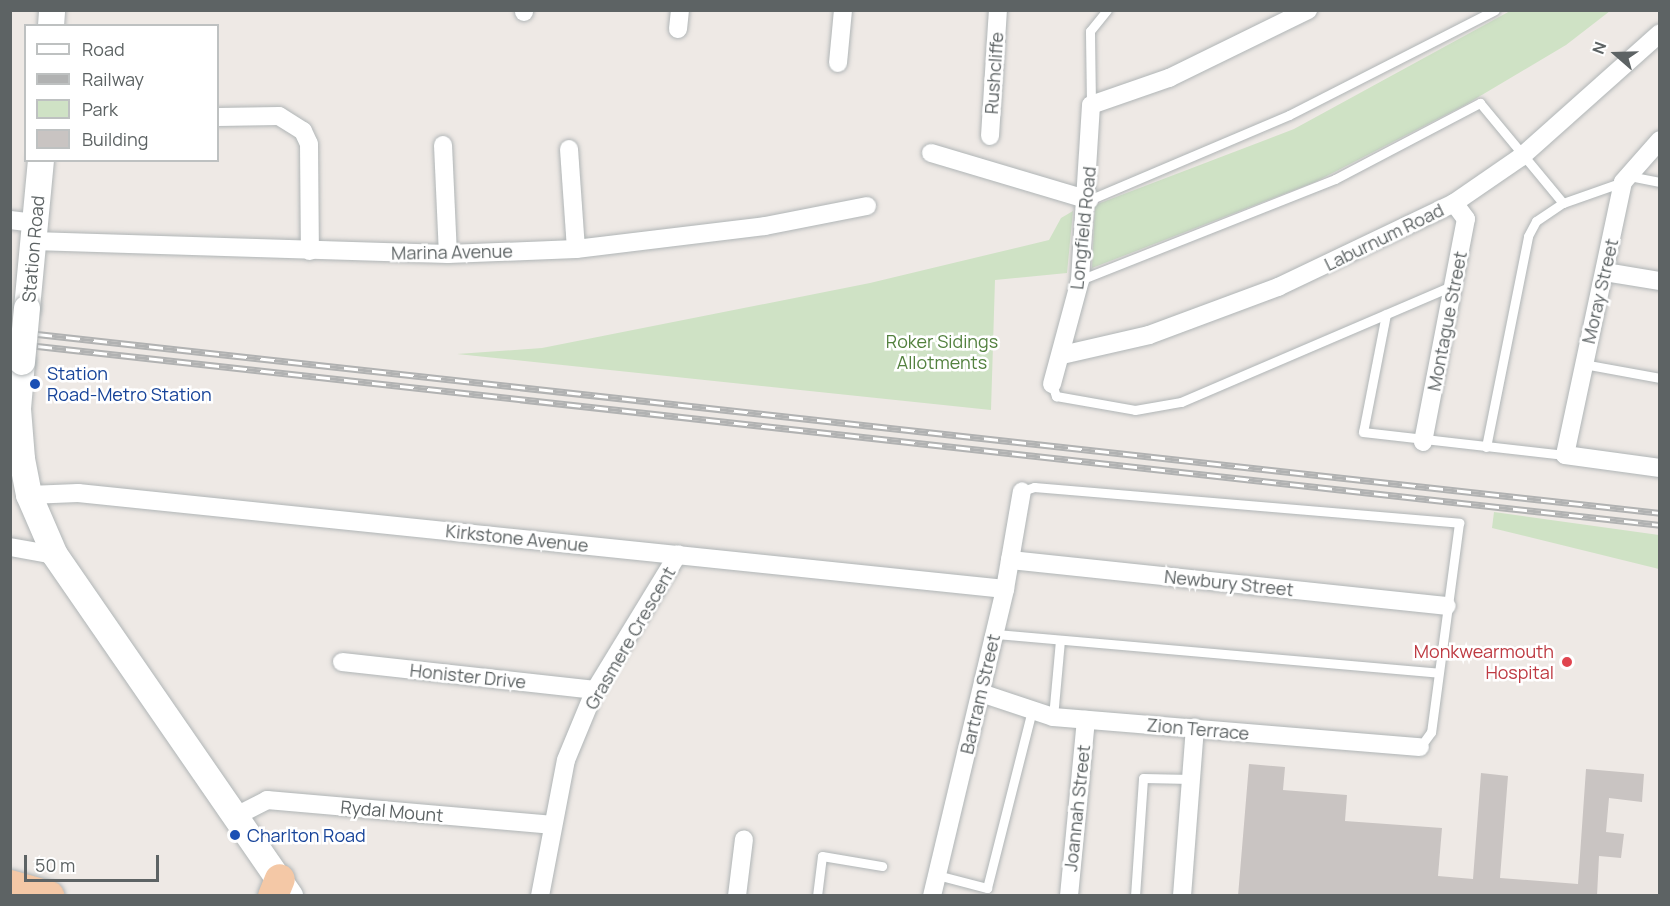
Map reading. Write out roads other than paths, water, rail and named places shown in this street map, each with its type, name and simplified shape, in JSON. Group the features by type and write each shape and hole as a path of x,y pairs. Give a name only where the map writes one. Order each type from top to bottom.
{"highway":[{"path":"10,885 49,896"}],"main road":[{"name":"Station Road","path":"14,417 27,308 26,228 41,162"},
{"path":"14,417 29,495 55,555 238,815 281,890"}],"street":[{"path":"678,29 680,10"},
{"path":"838,63 843,10"},
{"name":"Rushcliffe","path":"990,136 998,10"},
{"path":"1091,105 1169,78 1308,10"},
{"name":"Laburnum Road","path":"1062,355 1149,335 1278,287 1454,203 1521,157 1659,33"},
{"name":"Longfield Road","path":"1052,384 1062,355 1080,279 1089,200 1091,105"},
{"path":"219,117 279,116 303,131 309,144 309,251"},
{"name":"Moray Street","path":"1565,455 1583,364 1626,179 1659,140"},
{"path":"443,145 448,254"},
{"path":"569,149 576,249"},
{"path":"931,153 947,166 1089,200"},
{"name":"Montague Street","path":"1423,442 1456,284 1466,219 1454,203"},
{"name":"Marina Avenue","path":"26,228 309,251 448,254 576,249 765,226 867,206"},
{"path":"1605,272 1659,281"},
{"path":"1565,455 1659,468"},
{"name":"Bartram Street","path":"932,896 1005,589 1022,491"},
{"name":"Kirkstone Avenue","path":"29,495 78,493 1005,589"},
{"path":"10,547 55,555"},
{"name":"Grasmere Crescent","path":"540,896 551,825 567,760 595,690 678,554"},
{"name":"Newbury Street","path":"1010,560 1447,606"},
{"name":"Honister Drive","path":"342,662 595,690"},
{"name":"Zion Terrace","path":"981,693 1053,717 1420,747"},
{"name":"Joannah Street","path":"1069,896 1086,720"},
{"path":"1182,896 1195,728"},
{"name":"Rydal Mount","path":"238,815 267,800 551,825"},
{"path":"737,896 744,839"}],"lane":[{"path":"1091,105 1090,32 1107,10"},
{"path":"1089,200 1289,116 1495,10"},
{"path":"1080,279 1335,178 1480,103 1521,157 1563,204"},
{"path":"1486,447 1528,236 1536,221 1563,204 1626,179 1659,182"},
{"path":"1052,384 1056,396 1135,410 1181,402 1456,284"},
{"path":"1386,314 1363,432 1423,442 1565,455"},
{"path":"1583,364 1659,378"},
{"path":"1022,491 1034,487 1459,523 1437,673 1431,732 1420,747"},
{"path":"995,634 1437,673"},
{"path":"1053,717 1060,640"},
{"path":"937,875 987,888 1032,710"},
{"path":"1135,896 1143,777 1191,779"},
{"path":"817,896 822,856 882,866"}],"railway":[{"path":"10,331 1660,513"},
{"path":"10,343 1660,525"}],"place":[{"name":"Station Road-Metro Station","path":"35,384"},
{"name":"Monkwearmouth Hospital","path":"1567,662"},
{"name":"Charlton Road","path":"235,835"}],"park label":[{"name":"Roker Sidings Allotments","path":"942,352"}]}
